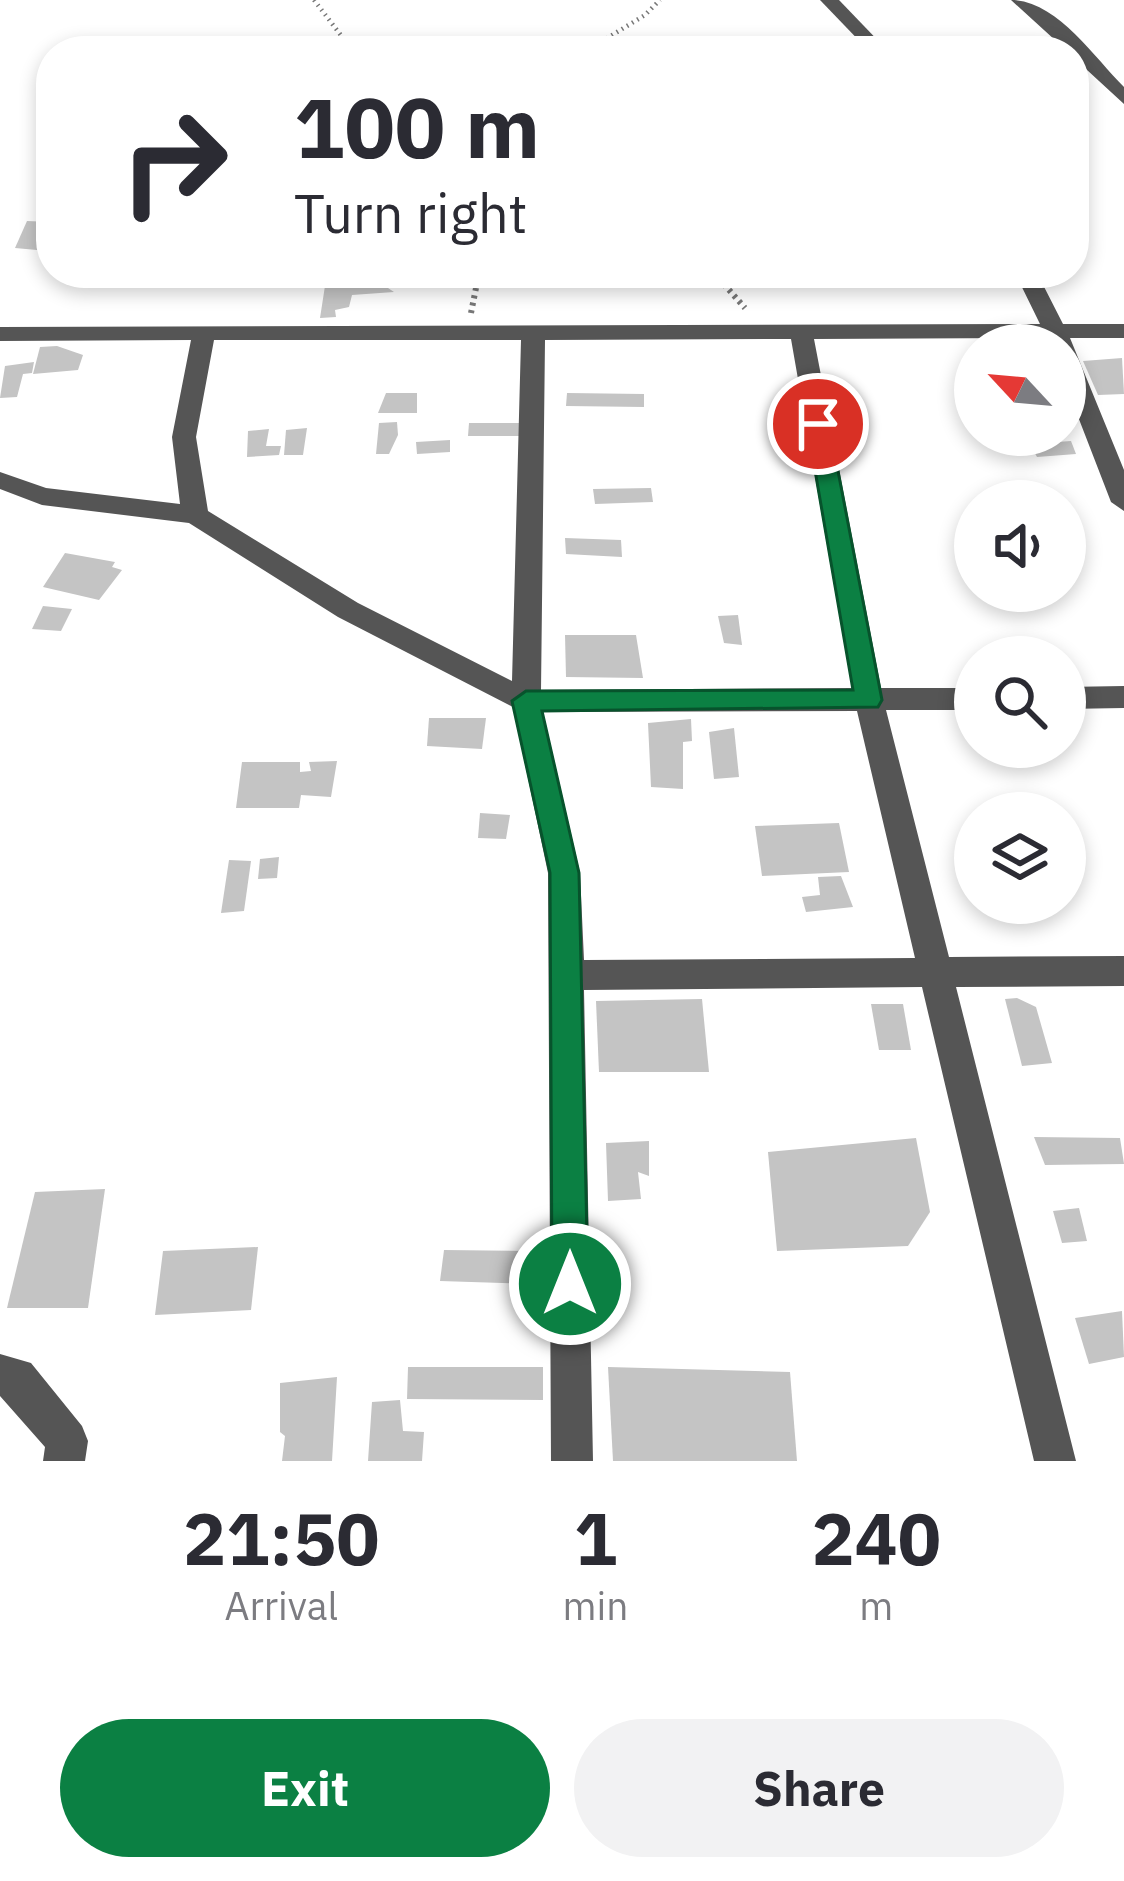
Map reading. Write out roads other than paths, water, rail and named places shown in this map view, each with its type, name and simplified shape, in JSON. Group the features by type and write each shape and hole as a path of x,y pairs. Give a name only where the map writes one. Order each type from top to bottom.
{"street":[{"path":"829,0 864,36"},
{"path":"1020,0 1063,36"},
{"path":"1089,63 1124,98"},
{"path":"1034,288 1052,324"},
{"path":"1086,338 1124,331"},
{"path":"533,332 526,701 564,873 572,1461"},
{"path":"802,332 868,700 1055,1461"},
{"path":"0,334 802,332 954,338"},
{"path":"194,515 184,437 204,333"},
{"path":"1086,406 1124,502"},
{"path":"0,480 42,496 194,515 348,610 526,701 954,699"},
{"path":"1086,698 1124,697"},
{"path":"567,975 1124,971"},
{"path":"0,1376 16,1378 68,1441 64,1461"}]}
